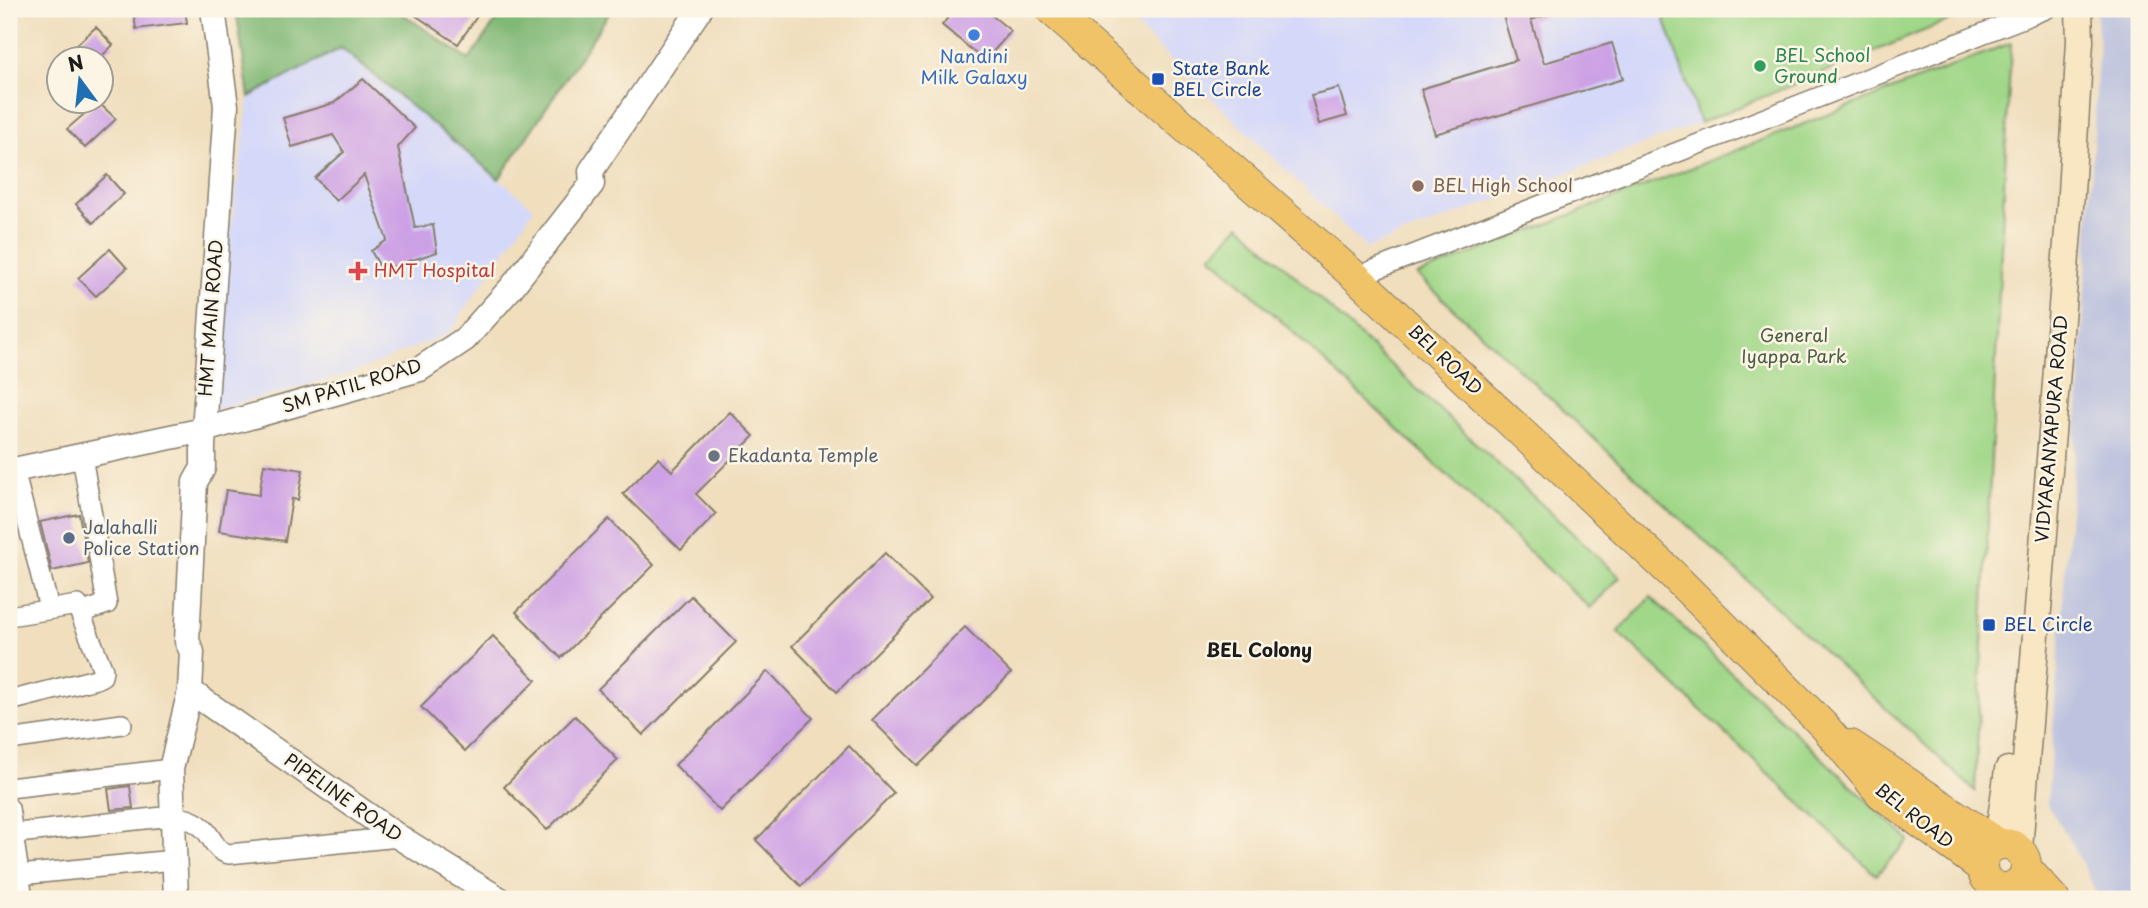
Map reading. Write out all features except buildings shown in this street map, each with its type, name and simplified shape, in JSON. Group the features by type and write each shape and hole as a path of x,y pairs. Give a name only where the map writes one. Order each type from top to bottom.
{"main road":[{"name":"BEL ROAD","path":"1050,9 1356,277 1673,575 1825,727 1881,794 2007,855 2054,899"},
{"name":"VIDYARANYAPURA ROAD","path":"2007,855 2001,818 2029,568 2057,180 2064,47 2062,9"},
{"name":"VIDYARANYAPURA ROAD","path":"2007,855 2071,193 2080,41 2079,9"},
{"path":"2007,855 2019,881 2008,894"}],"street":[{"name":"HMT MAIN ROAD","path":"176,899 171,769 190,691 192,652 187,642 195,482 203,468 226,106 213,9"},
{"name":"SM PATIL ROAD","path":"204,430 420,369 464,339 511,288 592,184 591,171 700,9"},
{"path":"592,184 603,179 715,9"},
{"path":"1356,277 2046,9"},
{"path":"49,608 11,470 204,430"},
{"path":"80,613 107,604 82,456"},
{"path":"9,616 78,605 103,670 102,676 9,701"},
{"name":"PIPELINE ROAD","path":"190,691 399,837 499,899"},
{"path":"9,740 122,724"},
{"path":"9,788 171,769"},
{"path":"9,808 14,875 23,899"},
{"path":"11,833 173,816 197,823 217,848 229,854 399,837"},
{"path":"14,875 174,860"}],"shaded area":[{"name":"BEL High School","path":"1138,9 1661,9 1700,123 1367,248 1124,14"},
{"path":"2096,9 2139,9 2139,899 2099,899 2072,843 2047,805 2080,383 2099,38"},
{"name":"HMT Hospital","path":"341,47 534,208 449,333 352,373 206,412 249,97"}],"green space":[{"path":"236,9 396,9 469,60 504,9 612,9 499,179 341,48 249,97"},
{"name":"BEL School Ground","path":"1661,9 1977,9 1700,123"},
{"name":"General Iyappa Park","path":"2011,43 1975,791 1417,275"},
{"path":"1240,225 1620,577 1590,608 1211,256"},
{"path":"1651,597 1909,840 1876,875 1618,632"}],"place":[{"name":"Nandini Milk Galaxy","path":"974,35"},
{"name":"BEL School Ground","path":"1760,66"},
{"name":"State Bank BEL Circle","path":"1158,79"},
{"name":"BEL High School","path":"1418,186"},
{"name":"HMT Hospital","path":"358,271"},
{"name":"Ekadanta Temple","path":"714,456"},
{"name":"Jalahalli Police Station","path":"69,538"},
{"name":"BEL Circle","path":"1989,625"}],"district":[{"name":"BEL Colony","path":"1259,650"}]}
